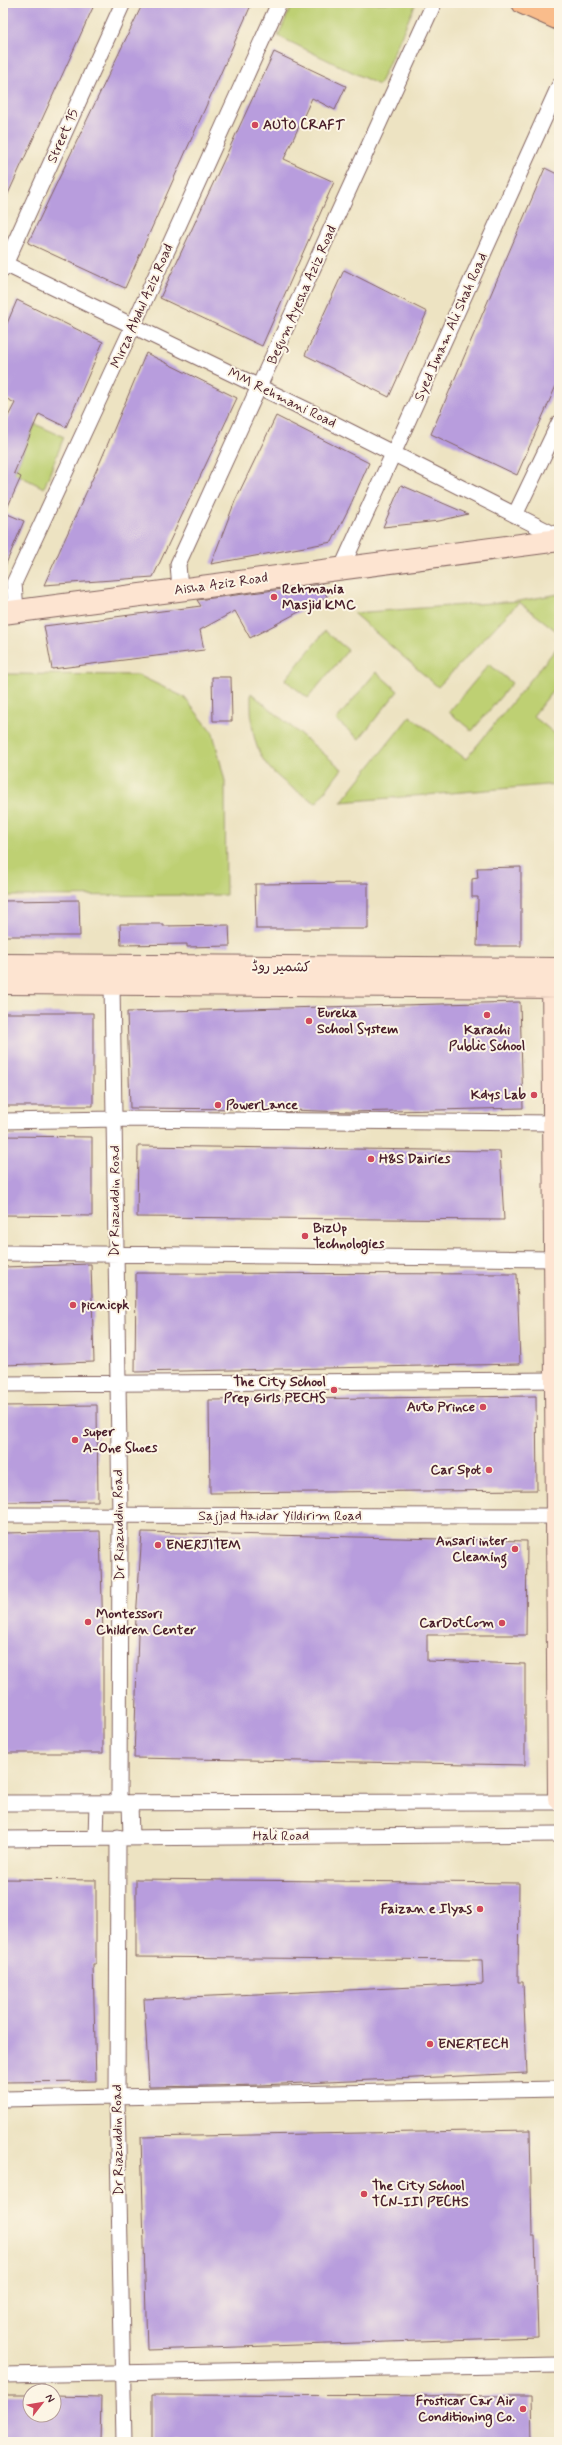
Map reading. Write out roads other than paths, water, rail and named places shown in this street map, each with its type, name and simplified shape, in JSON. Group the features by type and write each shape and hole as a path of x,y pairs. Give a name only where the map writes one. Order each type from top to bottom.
{"main road":[{"path":"523,3 559,20"},
{"name":"Aisha Aziz Road","path":"9,612 559,538"},
{"name":"کشمیر روڈ","path":"3,965 556,978"},
{"path":"556,978 554,1123 557,1210 555,1258 558,1470 559,1798"},
{"name":"کشمیر روڈ","path":"3,983 556,978"}],"street":[{"name":"Street 15","path":"4,266 123,3"},
{"name":"Mirza Abdul Aziz Road","path":"9,612 14,583 133,326 279,3"},
{"name":"Begum Ayesha Aziz Road","path":"180,589 178,564 434,3"},
{"name":"Syed Imam Ali Shah Road","path":"342,567 559,86"},
{"name":"MM Rehmani Road","path":"4,266 260,387 559,538"},
{"path":"515,515 559,423"},
{"name":"Dr Riazuddin Road","path":"112,983 116,1383 125,1803 117,2098 124,2442"},
{"path":"3,1121 114,1119 554,1123"},
{"path":"3,1253 555,1258"},
{"path":"3,1384 556,1380"},
{"name":"Sajjad Haidar Yildirim Road","path":"3,1515 557,1516"},
{"path":"3,1803 559,1802"},
{"path":"96,1838 97,1803"},
{"name":"Hali Road","path":"3,1839 559,1834"},
{"path":"3,2099 559,2090"},
{"path":"3,2375 559,2365"}],"place":[{"name":"AUTO CRAFT","path":"255,125"},
{"name":"Rehmania Masjid KMC","path":"274,597"},
{"name":"Karachi Public School","path":"487,1015"},
{"name":"Eureka School System","path":"309,1021"},
{"name":"Kdys Lab","path":"534,1095"},
{"name":"PowerLance","path":"218,1105"},
{"name":"H&S Dairies","path":"371,1159"},
{"name":"BizUp Technologies","path":"305,1236"},
{"name":"picnicpk","path":"73,1305"},
{"name":"The City School Prep Girls PECHS","path":"334,1390"},
{"name":"Auto Prince","path":"483,1407"},
{"name":"super A-One Shoes","path":"75,1440"},
{"name":"Car Spot","path":"489,1470"},
{"name":"ENERJITEM","path":"158,1545"},
{"name":"Ansari inter Cleaning","path":"515,1549"},
{"name":"Montessori Children Center","path":"88,1622"},
{"name":"CarDotCom","path":"502,1623"},
{"name":"Faizan e Ilyas","path":"480,1909"},
{"name":"ENERTECH","path":"430,2044"},
{"name":"The City School TCN-III PECHS","path":"364,2194"},
{"name":"Frosticar Car Air Conditioning Co.","path":"523,2409"}]}
